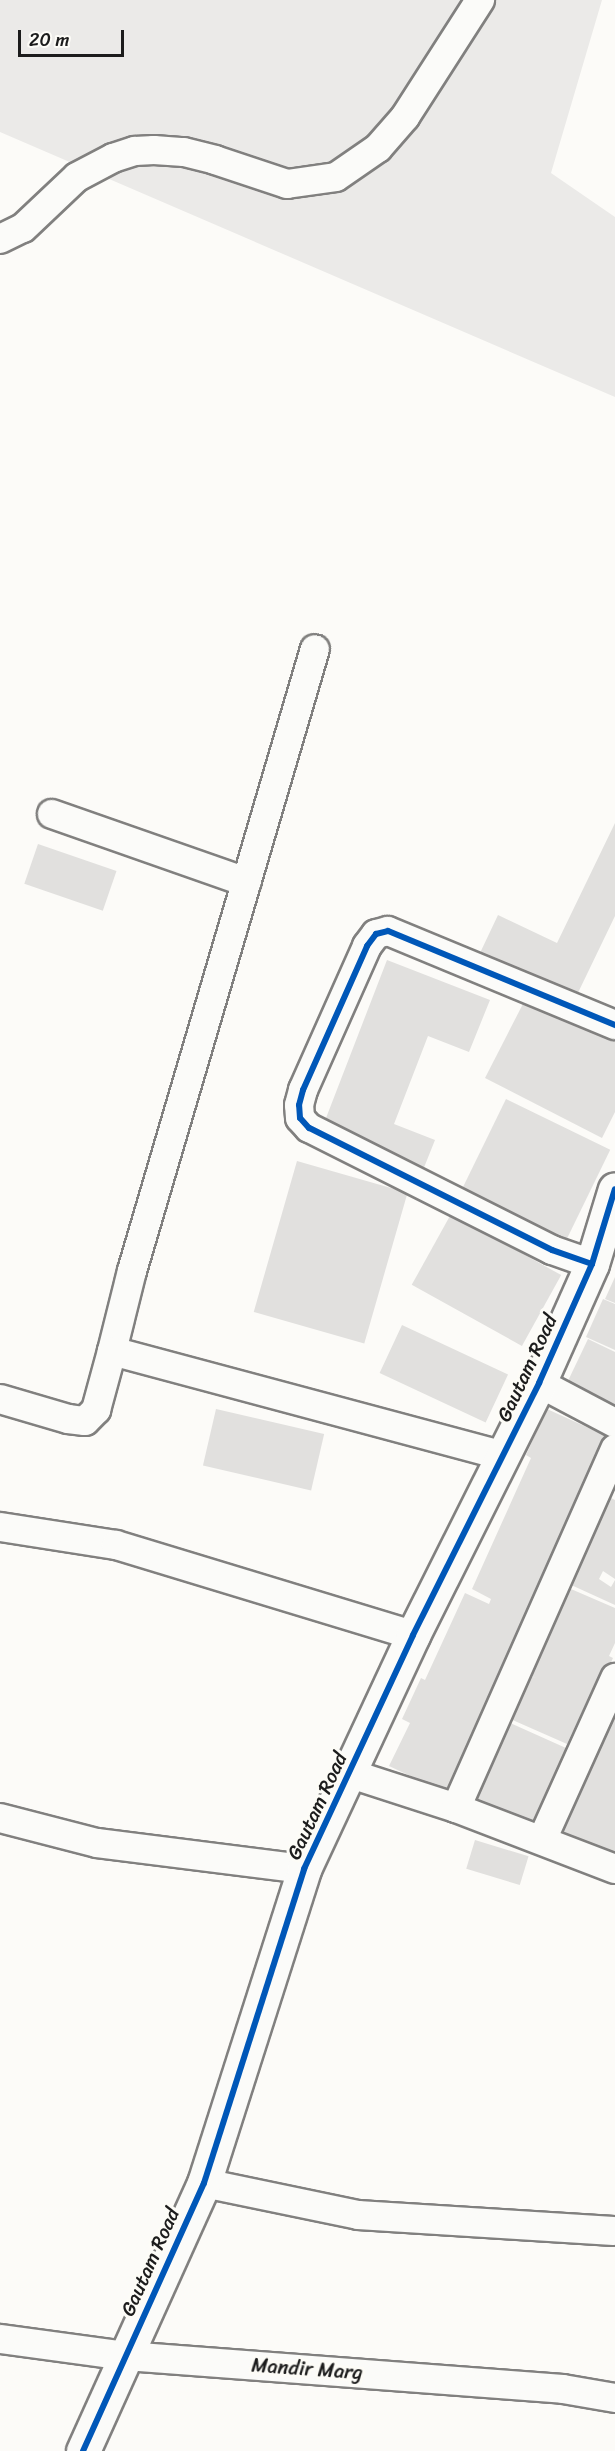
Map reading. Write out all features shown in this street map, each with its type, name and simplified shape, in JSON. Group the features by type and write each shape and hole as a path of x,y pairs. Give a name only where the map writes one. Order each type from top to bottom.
{"street":[{"path":"0,239 23,228 77,177 113,158 135,151 183,152 287,184 336,177 378,148 405,117 480,0"},
{"path":"0,1399 68,1419 85,1421 96,1410 132,1271 315,649"},
{"path":"52,814 246,882"},
{"path":"592,1264 552,1250 309,1128 300,1118 299,1105 303,1090 367,946 376,934 388,931 615,1025"},
{"name":"Gautam Road","path":"83,2451 204,2183 304,1869 351,1774 413,1635 539,1383 592,1264 615,1189"},
{"path":"112,1351 504,1456"},
{"path":"539,1383 615,1424"},
{"path":"456,1808 615,1449"},
{"path":"0,1527 116,1545 413,1635"},
{"path":"542,1840 615,1678"},
{"path":"351,1774 456,1808 615,1869"},
{"path":"0,1818 97,1843 304,1869"},
{"path":"204,2183 358,2215 614,2231"},
{"name":"Mandir Marg","path":"0,2339 126,2356 562,2389 615,2398"}],"shaded area":[{"path":"0,0 602,0 551,173 615,217 615,397 0,132"}],"building":[{"path":"615,823 615,916 575,999 480,953 498,915 557,943"},
{"path":"38,844 116,871 103,911 24,884"},
{"path":"387,960 490,1000 469,1052 428,1036 394,1124 435,1140 423,1170 321,1131"},
{"path":"527,996 615,1040 615,1112 602,1138 485,1078"},
{"path":"506,1099 610,1150 562,1249 458,1198"},
{"path":"297,1161 408,1193 364,1344 254,1312"},
{"path":"451,1214 561,1275 522,1346 412,1285"},
{"path":"615,1277 615,1303 605,1299"},
{"path":"603,1299 615,1304 615,1350 586,1337"},
{"path":"402,1325 508,1374 486,1422 380,1373"},
{"path":"588,1339 615,1352 615,1407 566,1385"},
{"path":"216,1409 324,1434 311,1490 203,1466"},
{"path":"547,1409 615,1440 471,1751 465,1749 473,1753 453,1796 389,1766 410,1723 402,1719 421,1678 425,1680 465,1593 489,1604 491,1599 472,1589 531,1458 526,1455"},
{"path":"607,1496 615,1500 615,1579 603,1571 599,1579 611,1587 615,1580 615,1605 569,1584"},
{"path":"564,1586 615,1608 615,1643 609,1656 613,1658 592,1704 587,1701 567,1744 506,1717 525,1674 536,1678 523,1672"},
{"path":"615,1701 615,1860 561,1836 576,1800 573,1798"},
{"path":"501,1719 570,1750 534,1832 464,1801"},
{"path":"475,1840 529,1856 520,1885 466,1869"}],"cycle path":[{"path":"592,1264 552,1250 309,1128 300,1118 299,1105 303,1090 367,946 376,934 388,931 615,1025"},
{"path":"83,2451 204,2183 304,1869 413,1635 539,1383 592,1264 615,1189"}]}
